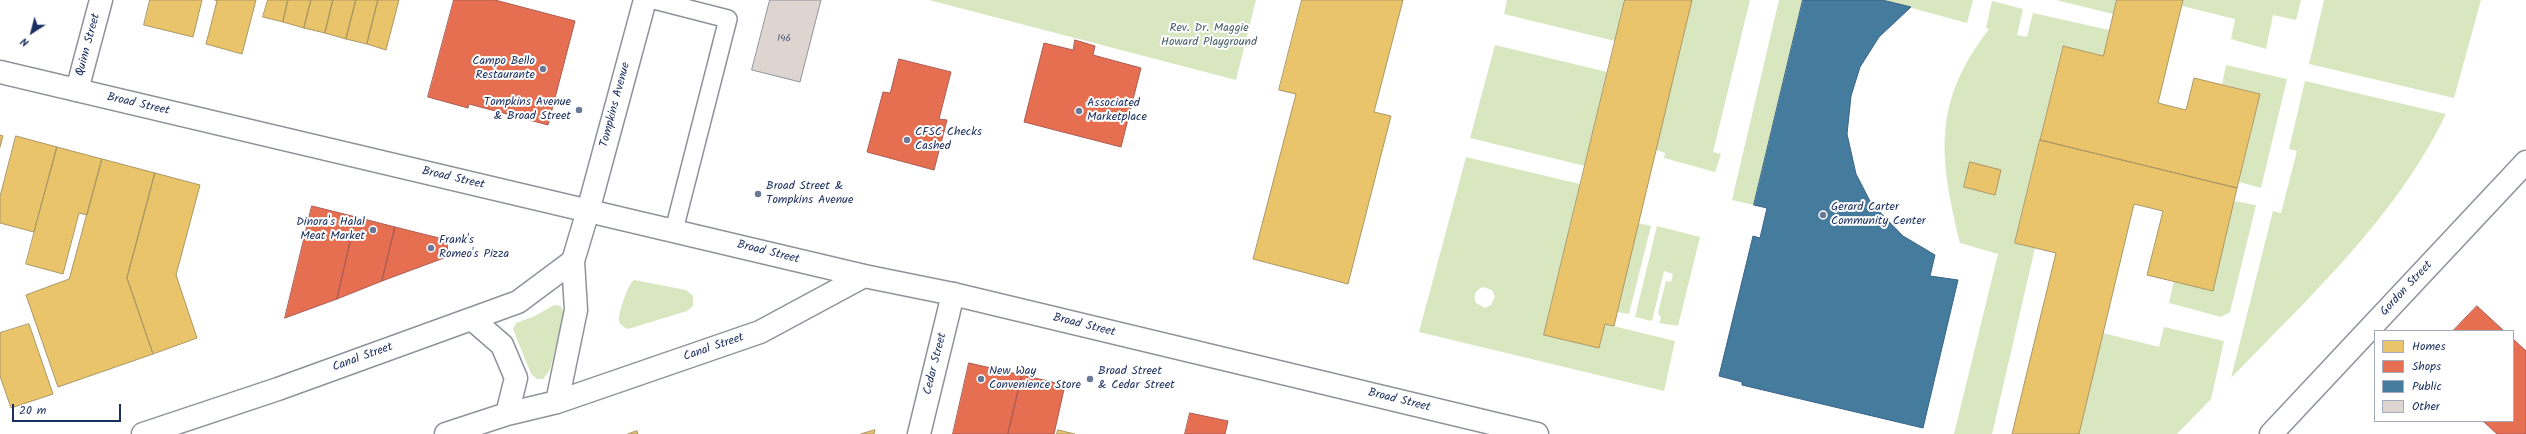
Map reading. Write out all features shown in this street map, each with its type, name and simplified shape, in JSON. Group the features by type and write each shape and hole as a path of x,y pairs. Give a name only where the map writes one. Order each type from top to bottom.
{"street":[{"name":"Quinn Street","path":"77,90 101,0"},
{"name":"Tompkins Avenue","path":"588,211 645,0"},
{"name":"Broad Street","path":"0,72 864,276 953,294 1537,434"},
{"name":"Gordon Street","path":"2271,434 2525,160"},
{"path":"556,402 576,310 573,261 588,211"},
{"name":"Canal Street","path":"143,434 278,389 518,302 573,261"},
{"name":"Canal Street","path":"446,434 507,414 556,402 760,332 864,276"},
{"name":"Cedar Street","path":"919,434 953,294"},
{"path":"472,319 502,345 516,378 507,414"}],"lane":[{"path":"654,0 728,19 674,230"}],"green space":[{"name":"Rev. Dr. Maggie Howard Playground","path":"929,0 1256,0 1236,80"},
{"path":"1507,0 1625,0 1615,41 1504,14"},
{"path":"1692,0 1750,0 1713,152 1721,154 1715,172 1664,158 1665,153 1656,150"},
{"path":"1779,0 1803,0 1754,205 1732,200"},
{"path":"1882,0 1973,0 1967,23"},
{"path":"2056,0 2117,0 2113,14"},
{"path":"2183,0 2301,0 2296,20 2273,15 2266,49 2231,39 2235,19 2182,6"},
{"path":"2324,0 2481,0 2454,98 2309,64"},
{"path":"1992,1 2023,9 2017,35 2027,37 2033,13 2109,30 2103,56 2062,46 2015,243 2035,248 1992,434 1954,434 1998,254 1960,243 1948,183 1945,157 1945,131 1949,106 1957,81 1989,29 1986,28"},
{"path":"1495,45 1607,72 1585,166 1470,138"},
{"path":"2226,65 2287,79 2261,188 2239,182 2260,94 2222,84"},
{"path":"2305,81 2446,114 2426,152 2377,222 2321,286 2231,378 2273,211 2281,213 2297,151 2289,149"},
{"path":"1466,157 1580,184 1544,335 1599,348 1605,324 1675,341 1664,391 1419,332","holes":["1483,287 1492,290 1495,296 1491,305 1485,308 1476,303 1476,291"]},
{"path":"2234,201 2256,205 2230,312 2221,317 2169,303 2174,281 2213,291"},
{"path":"1638,223 1651,226 1629,314 1617,312"},
{"path":"1657,226 1700,237 1678,326 1659,323 1661,318 1658,313 1666,281 1671,282 1673,274 1664,271 1652,321 1635,317"},
{"path":"634,280 686,290 693,296 693,306 687,311 628,329 620,324 619,317 626,292"},
{"path":"554,305 561,306 564,313 550,370 543,379 537,379 531,374 513,329 516,323 535,316"},
{"path":"2164,327 2224,341 2211,399 2177,434 2079,434 2103,333 2159,347"}],"building: Homes":[{"path":"150,0 202,0 193,37 144,25"},
{"path":"215,0 256,0 242,54 206,44 217,1"},
{"path":"268,0 288,0 283,22 263,17"},
{"path":"288,0 311,0 304,28 283,22"},
{"path":"311,0 333,0 325,33 304,28"},
{"path":"333,0 356,0 346,39 325,33"},
{"path":"356,0 378,0 367,44 346,39"},
{"path":"378,0 399,0 386,50 367,44"},
{"path":"1302,0 1403,0 1374,112 1391,116 1348,284 1253,259 1296,94 1279,90"},
{"path":"1625,0 1692,0 1614,326 1605,324 1599,348 1544,335"},
{"path":"2117,0 2183,0 2158,103 2186,110 2194,78 2260,94 2237,188 2040,140 2063,46 2103,56"},
{"path":"0,135 3,136 0,147"},
{"path":"16,136 57,147 34,232 0,223 0,197"},
{"path":"2040,140 2237,188 2213,291 2147,275 2163,211 2134,204 2079,434 2012,434 2056,253 2015,243"},
{"path":"57,147 102,159 87,215 79,213 63,274 26,264"},
{"path":"102,159 155,173 127,278 153,354 58,387 26,295 69,279"},
{"path":"1970,162 2001,170 1995,195 1964,187"},
{"path":"155,173 200,185 176,275 197,338 153,354 127,278"},
{"path":"29,324 53,394 11,408 0,376 0,333"},
{"path":"875,430 874,434 861,434"},
{"path":"1058,430 1075,434 1057,434"},
{"path":"637,431 638,434 628,434"}],"building: Shops":[{"path":"454,0 495,0 575,21 548,125 469,104 468,108 428,97"},
{"path":"1075,40 1095,46 1093,55 1141,68 1121,147 1024,122 1044,43 1073,50"},
{"path":"899,59 951,72 939,119 947,120 934,170 867,152 883,92 890,93"},
{"path":"312,206 356,217 337,299 285,318"},
{"path":"356,217 395,227 382,281 337,299"},
{"path":"395,227 439,238 447,243 448,253 444,258 382,281"},
{"path":"2477,306 2503,330 2454,330"},
{"path":"2514,340 2526,351 2526,434 2497,434 2484,422 2514,422"},
{"path":"969,363 1022,375 1008,434 953,434"},
{"path":"1022,375 1065,385 1054,434 1008,434"},
{"path":"1190,413 1228,421 1225,434 1185,434"}],"building: Public":[{"name":"Gerard Carter Community Center","path":"1803,0 1882,0 1911,7 1879,37 1860,67 1851,96 1847,134 1856,174 1871,203 1903,236 1935,255 1930,276 1958,280 1923,428 1742,385 1742,382 1719,376 1753,236 1760,238 1767,208 1754,205"}],"building: Other":[{"path":"770,0 821,0 800,82 752,70"}],"place":[{"name":"Campo Bello Restaurante","path":"543,69"},
{"name":"Tompkins Avenue & Broad Street","path":"579,110"},
{"name":"Associated Marketplace","path":"1079,111"},
{"name":"CFSC Checks Cashed","path":"907,140"},
{"name":"Broad Street & Tompkins Avenue","path":"758,194"},
{"name":"Gerard Carter Community Center","path":"1823,215"},
{"name":"Dinora's Halal Meat Market","path":"373,230"},
{"name":"Frank's Romeo's Pizza","path":"431,248"},
{"name":"New Way Convenience Store","path":"981,379"},
{"name":"Broad Street & Cedar Street","path":"1090,379"}]}
